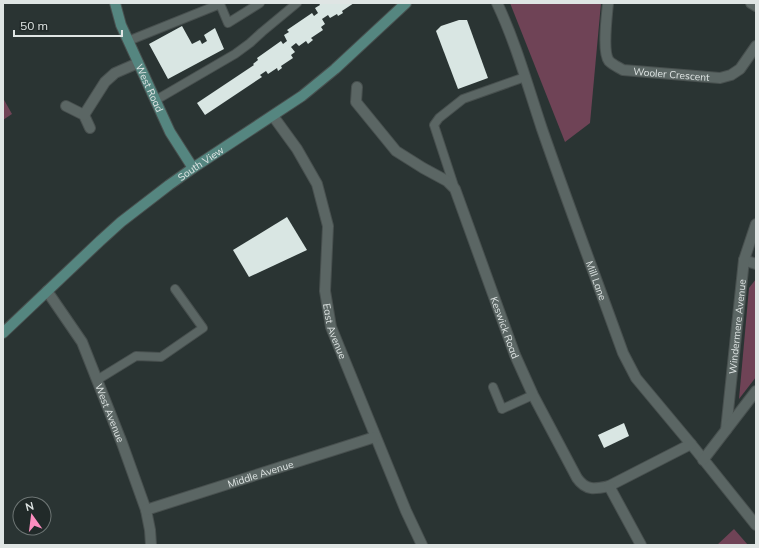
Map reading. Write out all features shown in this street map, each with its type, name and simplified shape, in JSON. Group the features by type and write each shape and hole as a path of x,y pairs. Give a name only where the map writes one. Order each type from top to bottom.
{"main road":[{"name":"West Road","path":"115,3 128,41 170,132 193,168"},
{"name":"South View","path":"3,333 121,222 193,168 302,96 334,69 406,3"}],"street":[{"name":"Mill Lane","path":"497,3 505,19 542,129 623,353 636,378 756,525"},
{"name":"Wooler Crescent","path":"608,3 605,49 608,60 623,70 720,78 731,75 740,69 756,46"},
{"path":"751,3 756,6"},
{"path":"84,115 105,82 114,73 138,63"},
{"path":"357,87 356,102 396,151 447,181 455,189"},
{"path":"66,106 84,115 90,128"},
{"name":"East Avenue","path":"273,116 297,149 317,184 328,226 325,291 331,327 375,437 422,545"},
{"name":"Keswick Road","path":"455,189 515,355 534,395 581,484 591,488 609,486 691,444"},
{"name":"Windermere Avenue","path":"726,430 744,260 756,224"},
{"path":"744,260 756,264"},
{"name":"West Avenue","path":"47,291 82,342 122,443 146,510 151,545"},
{"path":"703,460 756,391"},
{"name":"Middle Avenue","path":"146,510 375,437"},
{"path":"609,486 641,545"}],"lane":[{"path":"128,41 220,4 228,23 260,3"},
{"path":"156,100 235,54 297,3"},
{"path":"455,189 434,125 439,118 463,99 525,76"},
{"path":"97,380 136,356 162,357 203,328 174,289"},
{"path":"493,387 502,409 534,395"}],"shaded area":[{"path":"510,3 601,3 590,123 565,142"},
{"path":"3,98 12,114 3,120"},
{"path":"756,279 756,377 739,399 749,288"},
{"path":"734,529 748,545 717,545"}],"building":[{"path":"319,3 354,3 342,11 343,13 338,16 337,14 330,18 328,15 322,19 325,24 321,27 323,30 311,38 313,40 308,44 306,41 299,46 296,43 291,47 295,52 291,55 293,58 281,66 282,68 278,71 277,68 268,74 266,71 260,75 262,77 205,115 197,103 254,65 253,64 258,60 257,58 281,41 283,44 287,41 284,35 289,32 287,30 312,13 314,16 318,13 315,8 320,5"},
{"path":"459,20 467,20 488,78 458,89 436,31 441,26"},
{"path":"182,26 192,44 200,40 202,44 207,41 204,35 215,28 224,49 168,79 149,44"},
{"path":"287,217 307,250 249,277 233,250"},
{"path":"624,423 629,436 604,448 598,435"}]}
